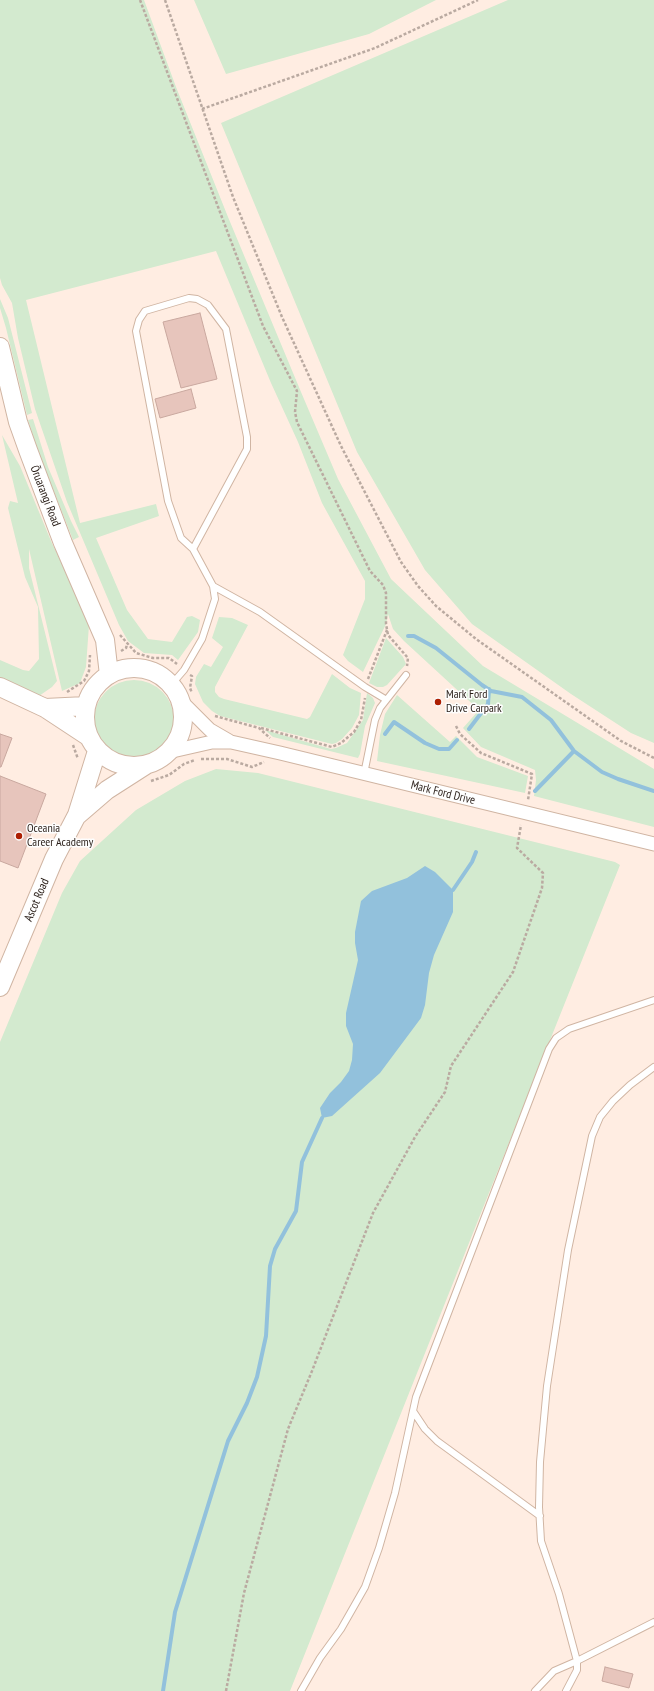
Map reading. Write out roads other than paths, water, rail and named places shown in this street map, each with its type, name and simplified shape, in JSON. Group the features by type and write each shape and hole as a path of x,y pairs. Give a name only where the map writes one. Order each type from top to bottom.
{"street":[{"name":"Ōruarangi Road","path":"0,347 18,422 63,543 109,675"},
{"name":"Ōruarangi Road","path":"98,644 130,668"},
{"path":"0,687 45,708 93,744 112,761 148,773 177,740 182,727 182,713 175,692 162,677 153,672 142,669 130,668 119,670 109,675 98,683 86,706 85,722 93,744"},
{"name":"Mark Ford Drive","path":"175,692 210,730 231,742"},
{"path":"45,708 86,706"},
{"name":"Mark Ford Drive","path":"168,752 212,742 231,742 654,844"},
{"name":"Ascot Road","path":"0,987 54,859 77,815 93,744"},
{"name":"Ascot Road","path":"77,815 107,790 148,773"}],"lane":[{"path":"175,692 184,670 202,639 215,599 213,586 194,549 181,538 168,501 136,331 139,320 145,311 189,298 197,299 208,305 226,329 247,437 247,449 194,549"},
{"path":"213,586 260,612 365,687 385,699"},
{"path":"364,774 375,720 380,708 385,699 406,675"},
{"path":"302,1691 320,1658 341,1629 365,1587 379,1548 395,1493 416,1397 550,1049 556,1038 569,1029 654,1000"},
{"path":"566,1691 577,1670 577,1662 541,1541 540,1462 547,1386 568,1250 592,1136 600,1117 613,1101 630,1085 654,1067"},
{"path":"413,1411 424,1429 437,1441 540,1516"},
{"path":"535,1691 554,1671 577,1662 654,1622"}],"water":[{"path":"425,866 435,872 453,890 453,912 434,955 429,973 425,1005 421,1018 380,1073 332,1116 322,1118 320,1108 330,1093 349,1071 352,1060 353,1044 346,1026 346,1013 358,960 355,932 361,901 372,891 407,878"}],"waterway":[{"path":"408,636 414,636 436,648 491,691 522,697 551,720 574,751 602,772 654,791"},
{"path":"469,729 488,704 489,689"},
{"path":"385,734 394,722 425,743 439,749 449,749 457,740"},
{"path":"535,791 574,751"},
{"path":"453,890 472,862 476,852"},
{"path":"163,1691 175,1612 228,1441 247,1403 257,1377 266,1336 270,1266 275,1249 296,1211 302,1162 322,1118"}],"place":[{"name":"Mark Ford Drive Carpark","path":"438,702"},
{"name":"Oceania Career Academy","path":"19,836"}]}
